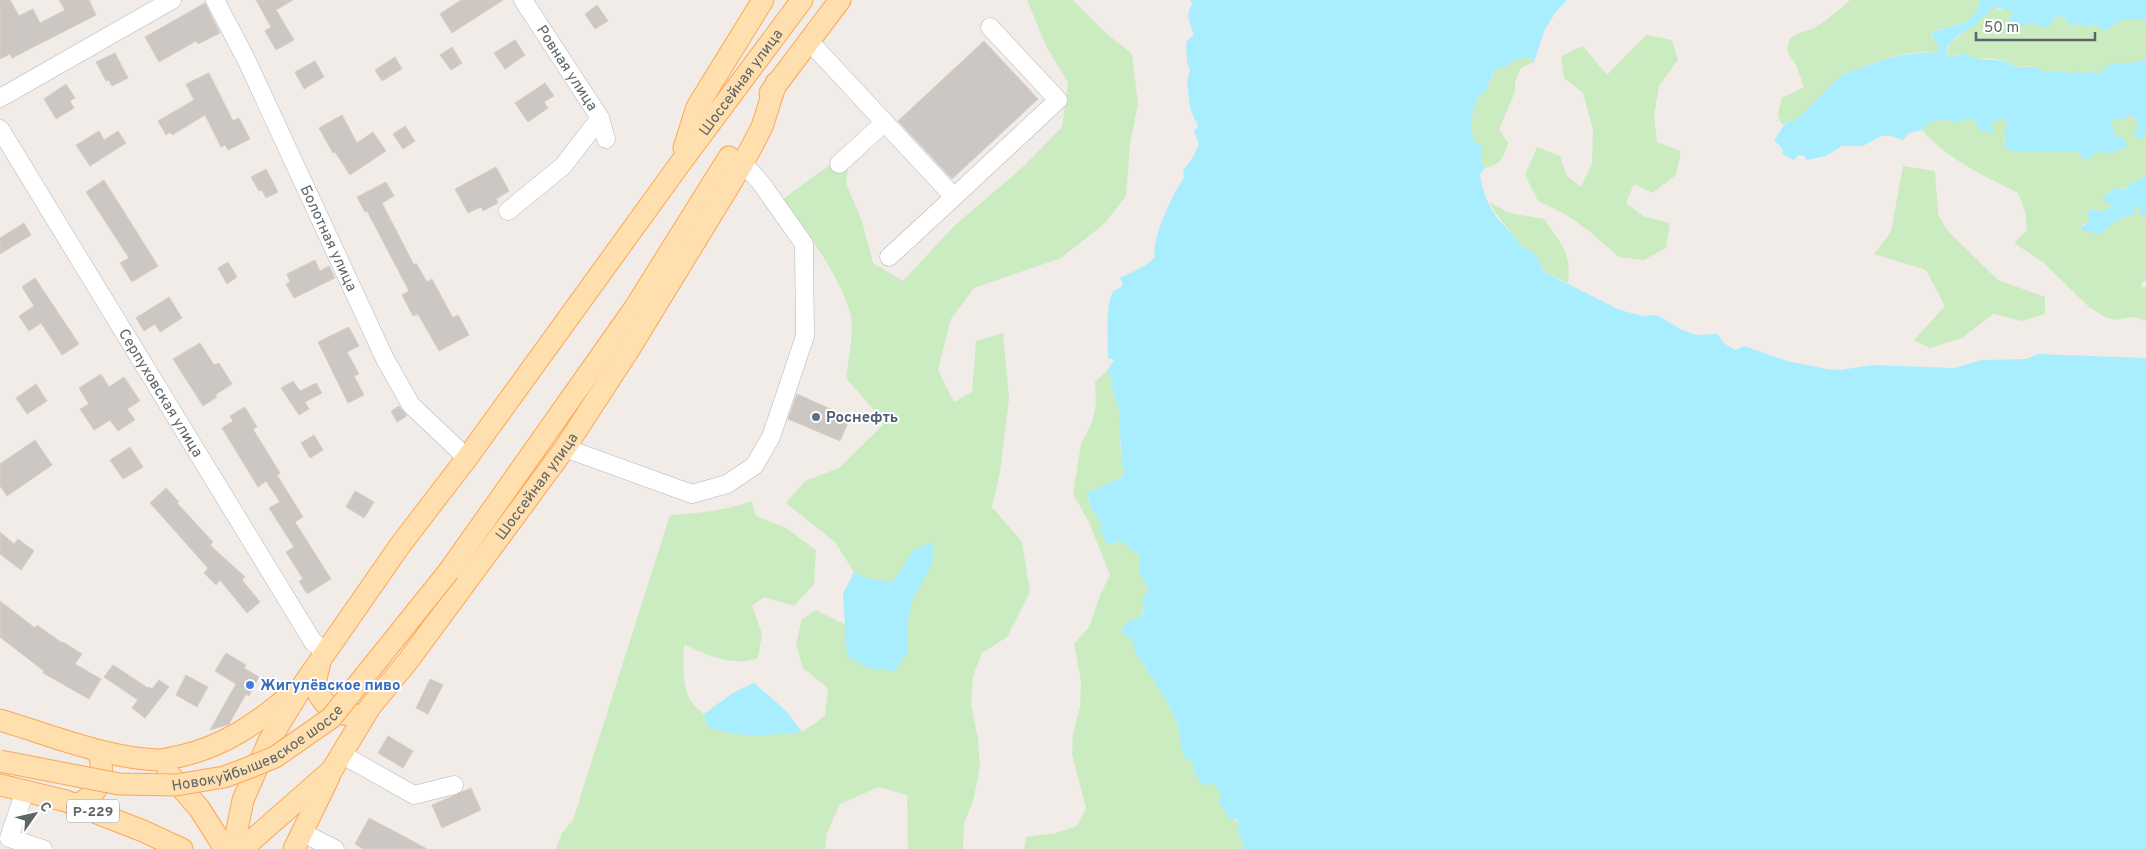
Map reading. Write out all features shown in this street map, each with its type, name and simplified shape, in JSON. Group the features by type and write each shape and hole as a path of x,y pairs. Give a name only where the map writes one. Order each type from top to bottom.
{"main road":[{"name":"Шоссейная улица","path":"679,165 697,107 763,0"},
{"name":"Шоссейная улица","path":"305,682 401,544 467,458 679,165 802,0"},
{"name":"Шоссейная улица","path":"449,571 634,309 776,83 840,0"},
{"name":"Шоссейная улица","path":"242,849 337,762 370,707 408,661 490,547 565,448 630,348 743,164 762,127 776,83"},
{"name":"Новокуйбышевское шоссе","path":"0,761 119,784 176,785 224,777 248,768 275,756 331,718 449,571"},
{"path":"323,656 316,682 320,697 333,711 343,714 352,715 370,707"},
{"name":"Новокуйбышевское шоссе","path":"0,720 98,751 160,760 199,752 225,742 266,716 305,682"},
{"path":"233,849 243,800 269,741 305,682"},
{"path":"77,805 90,798 102,777 103,765 98,751"},
{"path":"160,760 170,776 199,808 225,849"},
{"path":"299,841 337,762"},
{"name":"Р-229","path":"0,785 77,805 148,840 182,849"}],"street":[{"path":"0,98 172,0"},
{"name":"Болотная улица","path":"215,0 246,58 385,359 411,405 467,458"},
{"name":"Ровная улица","path":"522,0 600,118 606,139"},
{"path":"890,257 1058,100 990,27"},
{"path":"809,41 954,197"},
{"path":"508,211 563,166 600,118"},
{"path":"839,164 884,122"},
{"name":"Серпуховская улица","path":"0,129 323,656"},
{"path":"565,448 692,494 727,484 754,466 771,437 805,336 804,244 761,183 743,164"},
{"path":"337,762 414,795 454,785"},
{"path":"25,791 9,838 43,849"},
{"path":"299,841 335,849"}],"green space":[{"path":"1027,0 1073,0 1107,34 1132,54 1138,103 1130,145 1126,196 1104,224 1061,258 974,288 951,319 938,370 954,402 972,392 976,341 1003,333 1009,398 1000,472 992,507 1022,542 1030,592 1007,637 982,653 973,676 971,704 978,739 980,767 973,801 964,823 963,849 908,849 907,795 879,787 840,804 827,833 825,849 556,849 562,833 573,820 670,515 722,509 752,501 756,516 786,528 816,550 814,584 794,606 764,597 752,606 762,634 758,658 738,661 720,659 684,645 684,680 691,702 704,714 733,693 754,683 786,711 802,732 825,716 828,688 803,668 796,644 802,619 816,610 846,625 843,594 854,572 835,542 786,503 805,481 839,468 883,425 872,408 846,378 852,327 850,312 844,297 821,253 783,199 850,150 846,184 862,221 873,263 903,281 954,226 1024,166 1062,127 1068,82 1046,46"},
{"path":"1850,0 1980,0 1977,10 1967,21 1931,33 1939,46 1937,53 1927,52 1899,56 1847,72 1799,117 1792,122 1787,121 1783,125 1778,115 1782,98 1804,87 1796,65 1787,51 1790,38 1815,27"},
{"path":"1994,6 1999,10 2010,9 2014,12 2009,19 2021,25 2026,23 2051,24 2057,16 2064,17 2069,25 2081,24 2088,27 2094,24 2105,31 2123,19 2146,20 2146,59 2111,66 2099,74 2090,71 2085,74 2043,72 2033,66 2018,67 1990,58 1975,59 1958,54 1952,57 1946,55 1953,41 1977,23"},
{"path":"1646,35 1672,40 1678,60 1659,86 1654,116 1657,142 1681,151 1676,175 1652,193 1634,184 1626,203 1643,216 1670,223 1666,248 1644,260 1619,257 1589,231 1565,214 1538,201 1525,175 1537,147 1560,156 1567,176 1581,187 1592,164 1593,130 1583,93 1564,78 1561,56 1583,46 1607,75"},
{"path":"1528,57 1534,62 1521,68 1515,83 1515,92 1499,129 1508,143 1505,153 1498,163 1485,168 1477,152 1472,133 1475,104 1479,95 1487,89 1497,67 1504,68 1516,59"},
{"path":"2134,116 2144,139 2143,132 2146,134 2146,176 2129,184 2129,187 2119,190 2116,187 2106,195 2112,206 2102,212 2091,209 2089,221 2080,227 2105,231 2118,220 2135,215 2134,209 2137,203 2146,217 2146,281 2142,282 2141,288 2146,287 2146,321 2134,317 2114,320 2089,307 2044,263 2014,243 2027,230 2025,211 2018,193 1954,158 1922,130 1926,124 1934,121 1946,120 1956,123 1966,119 1975,120 1981,132 1995,120 2004,118 2008,126 2004,131 2006,139 2004,145 2021,152 2076,152 2081,155 2084,161 2100,151 2120,151 2123,148 2113,133 2111,123 2116,118"},
{"path":"1903,166 1935,171 1938,214 1947,230 1998,280 2045,297 2045,314 2022,321 1993,314 1962,338 1930,348 1914,340 1945,306 1926,270 1874,254 1891,232"},
{"path":"1489,202 1509,213 1544,219 1564,248 1568,263 1568,283 1544,272 1536,256 1521,247"},
{"path":"1107,371 1112,376 1112,387 1119,410 1121,425 1120,446 1125,471 1121,478 1092,491 1088,499 1092,510 1102,524 1100,529 1107,545 1122,541 1140,554 1140,574 1149,590 1139,618 1129,620 1121,630 1127,637 1132,637 1139,658 1163,695 1178,724 1182,751 1186,759 1192,761 1194,772 1208,784 1214,782 1221,796 1218,802 1231,820 1234,818 1239,826 1237,830 1244,843 1244,849 1024,849 1026,837 1056,833 1077,826 1086,808 1072,754 1073,733 1080,707 1081,681 1074,644 1089,627 1100,595 1110,575 1089,522 1073,494 1081,444 1092,422 1096,404 1095,382"}],"water":[{"path":"1191,0 1567,0 1556,12 1545,29 1534,62 1528,57 1516,59 1504,68 1498,67 1487,88 1476,101 1472,119 1473,137 1474,142 1482,146 1481,162 1485,168 1480,174 1488,203 1494,214 1521,247 1536,256 1544,272 1620,310 1643,316 1657,315 1682,330 1697,335 1717,334 1725,344 1735,350 1744,346 1787,361 1827,369 1840,370 1873,365 1954,368 1982,360 2026,359 2038,354 2146,358 2146,849 1244,849 1244,843 1237,830 1239,826 1237,820 1234,818 1230,820 1218,801 1221,795 1214,783 1204,786 1194,772 1192,761 1186,759 1182,751 1178,724 1163,695 1139,658 1132,637 1127,638 1121,630 1129,620 1140,617 1144,610 1142,598 1149,591 1140,574 1140,554 1135,553 1122,541 1107,545 1100,529 1102,524 1092,510 1087,493 1121,478 1125,471 1121,461 1123,455 1120,443 1118,405 1112,387 1112,376 1107,371 1114,360 1108,358 1110,297 1113,291 1120,288 1123,284 1120,278 1145,266 1155,257 1154,250 1159,228 1184,178 1183,170 1193,157 1199,144 1194,131 1198,126 1190,108 1187,81 1190,70 1187,62 1186,43 1194,35 1188,16 1192,5"},
{"path":"1980,0 2146,0 2146,20 2123,19 2105,31 2094,24 2088,27 2081,24 2069,25 2064,17 2057,16 2051,24 2043,28 2034,24 2010,27 2009,19 2014,12 1994,6 1975,25 1956,37 1947,47 1946,55 1952,57 1964,53 1972,58 2002,61 2017,67 2034,67 2043,72 2066,72 2071,74 2077,71 2085,74 2090,71 2099,74 2111,64 2138,62 2146,59 2146,134 2143,133 2144,140 2134,135 2138,127 2134,116 2128,116 2122,120 2116,118 2111,123 2114,128 2113,133 2118,138 2124,138 2127,147 2108,154 2100,151 2084,161 2081,155 2076,152 2021,152 2008,150 2004,146 2006,139 2004,131 2008,126 2003,118 1991,123 1993,132 1990,135 1985,129 1980,132 1975,120 1966,119 1956,123 1946,120 1934,121 1926,124 1922,130 1909,133 1903,140 1890,136 1881,136 1863,146 1842,146 1826,156 1807,160 1804,156 1798,155 1794,160 1782,154 1783,150 1774,140 1787,121 1792,122 1799,117 1836,80 1847,72 1889,58 1908,54 1937,53 1939,46 1931,34 1967,21 1977,10"},
{"path":"2146,176 2146,217 2139,212 2140,209 2137,204 2134,209 2135,215 2120,219 2100,234 2085,231 2080,227 2089,221 2088,213 2091,209 2102,212 2112,206 2102,199 2116,187 2119,190 2128,188 2129,184"},
{"path":"933,542 932,564 912,601 908,622 907,652 895,671 871,669 847,656 843,594 854,572 869,579 892,582 915,549"},
{"path":"754,683 786,711 802,732 743,735 708,727 704,714 733,693"}],"building":[{"path":"0,0 10,0 19,16 33,9 40,23 65,10 59,0 89,0 96,15 12,58 10,54 0,59"},
{"path":"256,0 293,0 276,10 294,40 276,50 265,31 271,27"},
{"path":"461,0 503,0 452,33 440,14"},
{"path":"205,3 220,33 198,44 196,41 159,62 145,37"},
{"path":"597,5 608,21 595,29 585,14"},
{"path":"515,40 525,55 505,69 494,53"},
{"path":"984,41 1038,99 952,179 898,121"},
{"path":"452,47 462,63 451,70 440,55"},
{"path":"115,53 128,78 112,86 109,80 106,81 96,62"},
{"path":"395,57 402,69 382,81 375,70"},
{"path":"315,61 324,77 304,89 295,72"},
{"path":"209,73 233,121 239,118 250,139 228,150 225,145 221,147 205,115 172,135 170,132 166,135 158,121 194,100 186,84"},
{"path":"545,83 554,96 544,102 548,108 528,122 515,103"},
{"path":"66,84 75,98 70,101 74,108 56,119 44,99"},
{"path":"342,115 357,143 373,132 386,151 350,175 335,152 333,153 319,128"},
{"path":"405,126 415,141 403,149 393,134"},
{"path":"99,131 104,140 118,131 126,143 90,166 76,145"},
{"path":"496,167 509,191 496,199 498,203 483,211 481,207 468,213 455,189"},
{"path":"266,169 278,192 266,198 262,190 259,191 251,177"},
{"path":"104,180 158,266 132,282 120,263 129,258 86,192"},
{"path":"386,182 394,196 382,203 414,265 416,263 427,282 432,279 453,318 458,315 469,335 439,351 418,314 413,316 402,295 409,291 367,211 365,212 357,197"},
{"path":"24,223 31,235 0,254 0,238"},
{"path":"315,260 320,271 329,266 335,278 294,298 286,284 290,282 287,274"},
{"path":"228,262 237,277 227,284 218,268"},
{"path":"35,278 79,344 62,355 41,323 29,331 19,316 34,306 22,287"},
{"path":"169,297 182,318 160,332 155,324 144,331 136,318"},
{"path":"349,327 359,346 347,352 359,374 354,376 364,395 348,403 318,342"},
{"path":"200,343 214,365 219,363 232,384 215,395 217,397 203,406 173,359"},
{"path":"101,374 109,387 124,377 140,401 127,409 135,420 118,431 110,420 94,430 80,409 89,404 79,388"},
{"path":"293,381 300,391 316,383 322,393 305,402 309,409 299,415 281,388"},
{"path":"36,384 47,401 27,414 16,398"},
{"name":"Роснефть","path":"797,394 850,418 840,441 788,419"},
{"path":"399,406 407,416 397,422 391,411"},
{"path":"245,407 257,427 253,429 280,473 277,475 303,517 295,522 331,579 307,594 299,581 303,579 286,552 294,547 269,508 280,502 266,481 258,487 222,428 233,421 230,416"},
{"path":"314,435 323,450 310,458 301,443"},
{"path":"35,440 52,465 7,496 0,486 0,464"},
{"path":"130,447 143,467 123,479 110,460"},
{"path":"166,488 179,502 177,503 213,542 210,545 245,577 242,580 260,602 247,613 220,580 216,585 204,573 208,568 150,503"},
{"path":"355,491 374,502 364,518 346,507"},
{"path":"0,532 14,544 18,539 34,551 21,570 0,554"},
{"path":"0,601 35,628 37,625 62,643 82,654 75,664 101,679 89,699 43,673 44,671 0,637"},
{"path":"226,653 246,665 244,668 259,677 249,696 246,694 229,724 210,730 236,684 215,671"},
{"path":"113,665 148,688 152,689 159,680 169,687 145,718 132,708 138,700 104,677"},
{"path":"186,675 208,687 197,707 176,695"},
{"path":"430,679 443,685 428,714 416,708"},
{"path":"388,736 413,751 403,768 378,753"},
{"path":"471,788 481,810 442,828 432,805"},
{"path":"369,818 427,849 363,849 355,844"}],"place":[{"name":"Роснефть","path":"816,417"},
{"name":"Жигулёвское пиво","path":"250,685"}]}
